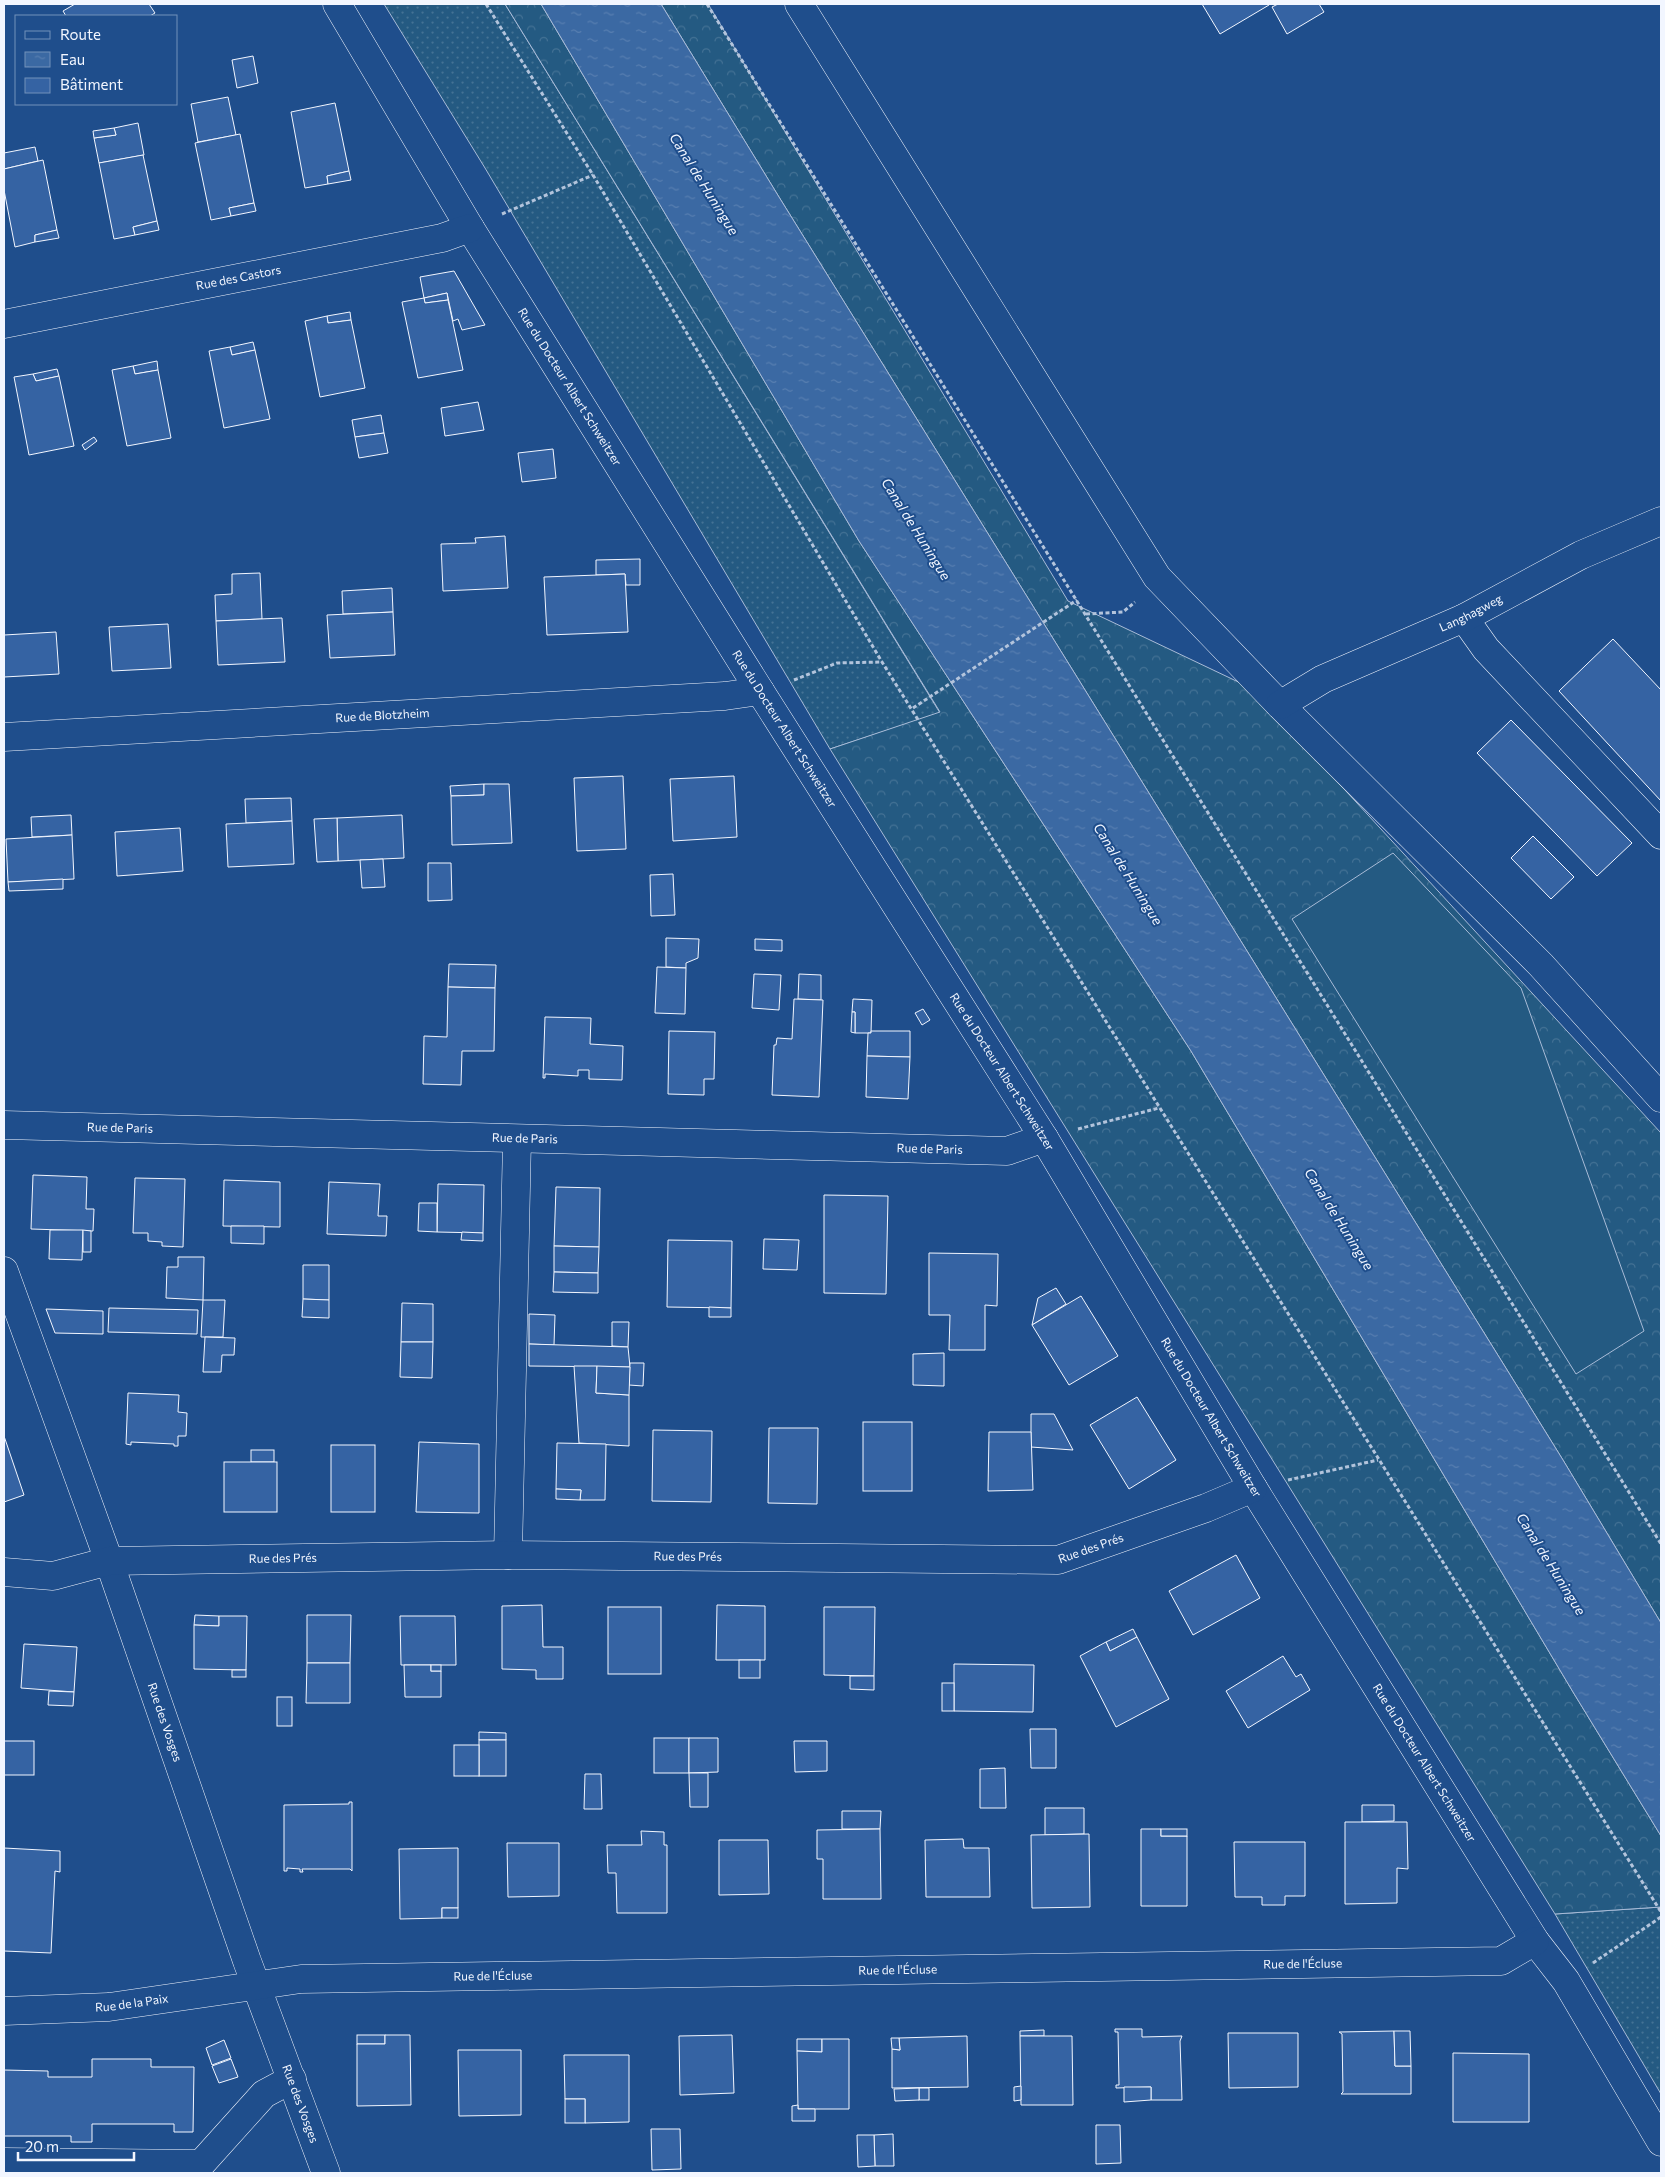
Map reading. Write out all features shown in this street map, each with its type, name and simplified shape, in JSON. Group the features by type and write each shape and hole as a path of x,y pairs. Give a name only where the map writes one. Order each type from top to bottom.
{"street":[{"name":"Rue du Docteur Albert Schweitzer","path":"338,4 470,228 760,691 1044,1138 1254,1488 1535,1941 1566,1981 1661,2142"},
{"path":"799,4 1157,577 1280,705 1541,965 1661,1098"},
{"name":"Rue des Castors","path":"4,324 442,238 470,228"},
{"name":"Langhagweg","path":"1280,705 1323,679 1464,618 1581,555 1661,521"},
{"path":"1464,618 1486,648 1661,835"},
{"name":"Rue de Blotzheim","path":"4,737 725,696 760,691"},
{"name":"Rue de Paris","path":"4,1125 517,1140 1007,1151 1044,1138"},
{"path":"508,1555 517,1140"},
{"name":"Rue des Vosges","path":"4,1271 109,1561 256,1984 326,2173"},
{"name":"Rue des Prés","path":"4,1572 53,1576 109,1561 508,1555 1058,1560 1206,1508 1254,1488"},
{"name":"Rue de l'Écluse","path":"256,1984 310,1979 1501,1961 1535,1941"},
{"name":"Rue de la Paix","path":"4,2011 109,2007 256,1984"},
{"path":"4,2162 201,2164 264,2094 292,2078"}],"path":[{"path":"486,4 593,175 882,662 913,708 1159,1108 1661,1912"},
{"path":"707,4 1661,1544"},
{"path":"470,228 593,175"},
{"path":"1086,614 1123,612 1141,597 1157,577"},
{"path":"913,708 1062,608 1077,600"},
{"path":"760,691 837,663 882,662"},
{"path":"1044,1138 1159,1108"},
{"path":"1254,1488 1378,1460"},
{"path":"1566,1981 1661,1917"}],"green space":[{"path":"384,4 505,4 940,713 830,749 485,168"},
{"path":"505,4 541,4 859,541 1191,1051 1573,1692 1661,1836 1661,1907 1555,1914 830,749 940,712"},
{"path":"661,4 708,4 1068,601 1251,688 1661,1133 1661,1623 1563,1460"},
{"path":"1393,853 1521,988 1644,1331 1576,1374 1292,919"},
{"path":"1661,1907 1661,2094 1555,1914"}],"water":[{"name":"Canal de Huningue","path":"541,4 661,4 1563,1460 1661,1623 1661,1836 1573,1692 1191,1051 859,541"}],"building":[{"path":"75,4 149,4 155,13 152,15 65,15 63,11"},
{"path":"1202,4 1268,4 1269,5 1220,34"},
{"path":"1278,4 1319,4 1324,12 1287,34 1272,7"},
{"path":"253,56 258,83 237,88 232,60"},
{"path":"228,97 236,135 198,142 191,104"},
{"path":"335,103 349,171 327,176 328,184 305,188 291,112"},
{"path":"138,123 144,155 99,163 94,138 116,135 114,128"},
{"path":"114,128 116,135 94,138 93,131"},
{"path":"240,134 254,203 229,208 231,216 211,220 195,143"},
{"path":"35,147 38,161 4,169 4,153"},
{"path":"143,155 157,221 133,227 135,235 114,239 99,163"},
{"path":"43,160 57,230 35,235 35,242 15,247 4,190 4,169"},
{"path":"349,171 351,180 328,184 327,176"},
{"path":"254,203 256,211 231,216 229,208"},
{"path":"157,221 159,230 135,235 133,227"},
{"path":"57,230 59,238 35,242 35,235"},
{"path":"454,271 485,325 462,330 458,319 453,321 447,293 424,298 420,277"},
{"path":"447,293 448,300 425,303 424,298"},
{"path":"424,298 425,303 448,300 463,370 418,378 402,302"},
{"path":"350,312 351,320 328,323 327,316"},
{"path":"327,316 328,323 351,320 365,388 320,397 305,321"},
{"path":"253,342 255,350 232,355 230,347"},
{"path":"230,347 232,355 255,350 270,419 224,428 209,351"},
{"path":"157,361 158,370 135,374 133,366"},
{"path":"133,366 135,374 158,370 171,438 127,446 112,370"},
{"path":"57,369 59,376 36,381 33,374"},
{"path":"33,374 36,381 59,376 74,446 29,455 14,377"},
{"path":"478,402 484,430 445,436 441,408"},
{"path":"381,415 384,433 355,437 352,420"},
{"path":"384,433 388,453 359,458 355,437"},
{"path":"94,437 97,441 85,450 82,445"},
{"path":"553,449 556,478 522,482 518,453"},
{"path":"505,536 508,588 443,591 441,544 476,543 475,538"},
{"path":"640,559 640,585 626,585 625,574 596,575 596,560"},
{"path":"260,573 262,619 216,621 215,595 232,594 232,574"},
{"path":"625,574 628,632 547,635 544,577"},
{"path":"392,588 393,612 343,614 342,591"},
{"path":"393,612 395,655 330,658 327,615"},
{"path":"282,618 285,662 218,665 216,621"},
{"path":"168,624 171,668 112,671 109,627"},
{"path":"56,632 59,674 4,677 4,635"},
{"path":"1613,639 1661,690 1661,801 1559,691"},
{"path":"1511,720 1632,843 1597,876 1477,753"},
{"path":"623,776 626,849 577,851 574,778"},
{"path":"734,776 737,837 673,841 670,779"},
{"path":"484,784 484,795 451,796 450,786"},
{"path":"484,784 509,784 512,843 452,845 451,796 484,795"},
{"path":"291,798 292,821 246,823 245,799"},
{"path":"71,815 72,835 32,837 31,817"},
{"path":"402,815 404,858 338,861 337,818"},
{"path":"337,818 338,861 317,862 314,819"},
{"path":"292,821 294,864 228,867 226,824"},
{"path":"180,828 183,871 117,876 115,832"},
{"path":"72,835 74,879 8,882 6,839"},
{"path":"1533,836 1574,877 1551,899 1511,858"},
{"path":"383,859 385,887 362,888 360,860"},
{"path":"428,863 451,863 452,900 428,901"},
{"path":"673,874 675,915 651,916 650,875"},
{"path":"63,879 63,889 9,891 8,882"},
{"path":"666,938 699,939 698,958 686,963 686,968 666,967"},
{"path":"755,939 782,940 782,951 755,950"},
{"path":"449,964 496,965 495,988 448,987"},
{"path":"657,967 686,968 685,1014 655,1013"},
{"path":"754,974 781,975 779,1010 752,1008"},
{"path":"799,974 821,975 821,1000 798,999"},
{"path":"448,987 495,988 494,1051 462,1051 461,1085 423,1084 424,1036 447,1037"},
{"path":"794,999 823,1000 819,1097 772,1095 774,1045 776,1045 777,1038 792,1039"},
{"path":"853,999 872,1000 871,1033 855,1033 855,1012 852,1012"},
{"path":"923,1009 930,1020 922,1025 915,1013"},
{"path":"852,1012 855,1012 855,1033 851,1032"},
{"path":"545,1017 591,1018 590,1044 623,1046 622,1080 589,1079 589,1070 578,1070 578,1076 545,1074 545,1078 543,1078"},
{"path":"669,1031 715,1032 714,1079 704,1079 704,1095 668,1094"},
{"path":"871,1031 910,1031 910,1057 867,1056 868,1033 871,1033"},
{"path":"867,1056 910,1057 908,1099 866,1097"},
{"path":"33,1175 87,1177 86,1209 94,1209 93,1231 31,1229"},
{"path":"135,1178 185,1179 183,1247 162,1246 162,1242 148,1241 148,1233 133,1233"},
{"path":"224,1180 280,1182 280,1227 223,1226"},
{"path":"329,1182 380,1184 378,1216 387,1216 386,1236 327,1234"},
{"path":"438,1184 484,1185 483,1233 437,1232"},
{"path":"556,1187 600,1188 599,1247 554,1246"},
{"path":"824,1195 888,1196 886,1294 824,1293"},
{"path":"419,1203 437,1203 437,1232 418,1231"},
{"path":"231,1226 264,1226 264,1244 231,1243"},
{"path":"50,1230 83,1230 82,1260 49,1259"},
{"path":"83,1230 91,1231 91,1252 83,1252"},
{"path":"462,1232 483,1233 483,1241 461,1240"},
{"path":"764,1239 799,1240 797,1270 763,1269"},
{"path":"668,1240 732,1241 731,1308 667,1307"},
{"path":"554,1246 599,1247 598,1273 554,1272"},
{"path":"929,1253 998,1254 997,1306 985,1305 985,1350 949,1350 950,1315 929,1315"},
{"path":"178,1257 204,1257 203,1300 166,1298 167,1267 178,1267"},
{"path":"303,1265 329,1265 329,1300 303,1299"},
{"path":"554,1272 598,1273 598,1293 553,1292"},
{"path":"1056,1288 1066,1304 1032,1325 1038,1298"},
{"path":"1081,1296 1118,1356 1069,1385 1032,1325"},
{"path":"303,1299 329,1300 329,1318 302,1317"},
{"path":"203,1300 225,1300 223,1337 201,1337"},
{"path":"402,1303 433,1304 433,1342 401,1342"},
{"path":"709,1307 731,1308 731,1317 709,1317"},
{"path":"109,1308 198,1310 197,1334 108,1332"},
{"path":"46,1309 103,1311 103,1334 55,1333"},
{"path":"529,1314 555,1315 554,1345 529,1344"},
{"path":"612,1322 629,1322 628,1347 612,1346"},
{"path":"205,1337 235,1338 234,1355 222,1355 221,1372 203,1372"},
{"path":"401,1342 433,1342 432,1378 400,1377"},
{"path":"529,1344 628,1347 630,1367 529,1366"},
{"path":"944,1353 944,1386 913,1385 913,1354"},
{"path":"630,1363 644,1363 643,1386 629,1385"},
{"path":"574,1366 597,1366 596,1393 629,1395 629,1446 579,1443"},
{"path":"597,1366 630,1367 629,1395 596,1393"},
{"path":"128,1393 179,1395 178,1412 187,1413 186,1436 178,1436 178,1446 174,1446 174,1444 131,1442 131,1445 126,1444"},
{"path":"1137,1397 1176,1460 1129,1489 1090,1425"},
{"path":"1031,1414 1054,1414 1073,1450 1031,1447"},
{"path":"863,1422 912,1422 912,1491 863,1491"},
{"path":"769,1428 818,1428 817,1504 768,1503"},
{"path":"653,1430 712,1431 711,1502 652,1501"},
{"path":"989,1432 1031,1432 1033,1490 988,1491"},
{"path":"4,1436 24,1495 4,1502"},
{"path":"419,1442 479,1444 479,1513 416,1512"},
{"path":"557,1443 606,1444 605,1500 580,1500 581,1490 556,1489"},
{"path":"331,1445 375,1445 375,1512 331,1512"},
{"path":"251,1450 274,1450 274,1462 251,1462"},
{"path":"224,1462 277,1462 277,1512 224,1512"},
{"path":"556,1489 581,1490 580,1500 556,1499"},
{"path":"1236,1555 1260,1598 1193,1635 1169,1591"},
{"path":"542,1605 543,1647 563,1647 563,1679 536,1679 536,1670 502,1669 502,1606"},
{"path":"717,1605 765,1606 765,1660 716,1660"},
{"path":"608,1607 661,1607 661,1674 608,1674"},
{"path":"824,1607 875,1607 874,1676 824,1675"},
{"path":"195,1615 219,1616 219,1626 194,1625"},
{"path":"307,1615 351,1615 350,1663 307,1663"},
{"path":"219,1616 247,1616 246,1670 194,1669 194,1625 219,1626"},
{"path":"400,1616 455,1616 456,1665 401,1665"},
{"path":"1133,1629 1137,1637 1110,1651 1106,1642"},
{"path":"1137,1637 1169,1699 1116,1727 1080,1656 1106,1642 1110,1651"},
{"path":"24,1644 77,1647 74,1692 21,1688"},
{"path":"1283,1656 1296,1677 1301,1674 1310,1690 1248,1728 1226,1691"},
{"path":"739,1660 760,1660 760,1678 739,1678"},
{"path":"307,1663 350,1663 350,1703 306,1703"},
{"path":"954,1664 1034,1665 1033,1712 954,1711"},
{"path":"404,1665 431,1665 431,1671 441,1671 441,1697 405,1697"},
{"path":"431,1665 441,1665 441,1671 431,1671"},
{"path":"232,1670 246,1670 246,1677 232,1677"},
{"path":"850,1676 874,1676 874,1690 850,1689"},
{"path":"942,1683 954,1683 954,1711 942,1711"},
{"path":"49,1691 74,1692 73,1706 48,1705"},
{"path":"277,1697 292,1697 292,1726 277,1726"},
{"path":"1030,1729 1056,1729 1056,1768 1031,1768"},
{"path":"479,1732 506,1733 506,1740 479,1740"},
{"path":"654,1738 689,1738 689,1773 654,1773"},
{"path":"689,1738 718,1738 718,1772 689,1773"},
{"path":"479,1740 506,1740 506,1776 479,1776"},
{"path":"4,1741 34,1741 34,1775 4,1775"},
{"path":"794,1741 827,1741 827,1771 795,1772"},
{"path":"454,1745 479,1745 479,1776 454,1776"},
{"path":"1005,1768 1006,1808 980,1808 980,1769"},
{"path":"689,1773 708,1773 708,1807 690,1807"},
{"path":"585,1774 601,1774 602,1809 584,1809"},
{"path":"349,1802 352,1802 352,1871 350,1869 302,1869 303,1872 300,1872 300,1869 287,1868 287,1871 284,1871 284,1805 349,1804"},
{"path":"1362,1805 1394,1805 1394,1821 1362,1822"},
{"path":"1045,1808 1084,1808 1084,1834 1045,1835"},
{"path":"842,1811 881,1811 880,1829 842,1829"},
{"path":"1345,1822 1407,1822 1408,1869 1397,1868 1397,1903 1345,1904"},
{"path":"880,1829 881,1899 823,1899 823,1859 817,1859 817,1830"},
{"path":"1141,1829 1161,1829 1161,1836 1187,1836 1187,1906 1141,1906"},
{"path":"1161,1829 1187,1829 1187,1836 1161,1836"},
{"path":"641,1831 664,1832 664,1845 667,1845 667,1913 617,1913 616,1873 608,1873 607,1845 642,1845"},
{"path":"1089,1834 1090,1907 1032,1908 1031,1835"},
{"path":"963,1839 964,1848 989,1848 990,1897 926,1897 925,1840"},
{"path":"719,1840 768,1840 769,1894 719,1895"},
{"path":"1234,1842 1305,1842 1305,1896 1285,1896 1285,1905 1262,1905 1262,1897 1235,1897"},
{"path":"507,1843 559,1843 559,1896 508,1897"},
{"path":"4,1848 60,1851 60,1872 55,1871 51,1953 4,1951"},
{"path":"458,1848 458,1908 442,1908 442,1918 400,1919 399,1849"},
{"path":"442,1908 458,1908 458,1918 442,1918"},
{"path":"1115,2029 1142,2029 1142,2037 1182,2036 1180,2041 1182,2100 1151,2100 1151,2087 1116,2088 1116,2085 1119,2085 1118,2032 1115,2032"},
{"path":"1044,2030 1044,2036 1020,2036 1020,2031"},
{"path":"1394,2031 1395,2066 1411,2066 1411,2094 1341,2094 1343,2092 1342,2034 1339,2032"},
{"path":"1394,2031 1410,2031 1411,2066 1395,2066"},
{"path":"1228,2033 1298,2033 1298,2087 1229,2088"},
{"path":"357,2035 385,2035 385,2044 357,2044"},
{"path":"385,2035 410,2035 411,2105 357,2106 357,2044 385,2044"},
{"path":"732,2035 734,2093 680,2095 679,2036"},
{"path":"967,2036 968,2087 892,2088 892,2049 900,2050 899,2038"},
{"path":"1020,2036 1072,2036 1073,2105 1021,2105"},
{"path":"891,2038 899,2038 900,2050 892,2049"},
{"path":"797,2039 822,2039 822,2052 797,2051"},
{"path":"822,2039 849,2039 849,2109 798,2109 797,2051 822,2052"},
{"path":"224,2040 231,2058 212,2065 206,2048"},
{"path":"458,2050 521,2050 521,2115 459,2116"},
{"path":"1453,2053 1529,2054 1529,2122 1453,2122"},
{"path":"564,2055 629,2055 629,2122 585,2123 585,2099 565,2099"},
{"path":"92,2059 151,2059 151,2067 194,2067 193,2132 174,2132 174,2124 92,2124 92,2142 71,2142 71,2136 4,2136 4,2070 48,2071 48,2077 92,2077"},
{"path":"231,2059 238,2077 219,2083 212,2066"},
{"path":"1021,2086 1021,2100 1014,2101 1014,2087"},
{"path":"1124,2087 1151,2087 1151,2100 1124,2102"},
{"path":"919,2088 929,2088 929,2100 919,2100"},
{"path":"919,2088 919,2100 895,2101 894,2089"},
{"path":"565,2099 585,2099 585,2123 565,2123"},
{"path":"798,2105 798,2109 815,2109 815,2121 792,2121 792,2106"},
{"path":"1096,2125 1120,2125 1121,2163 1096,2164"},
{"path":"651,2129 680,2129 681,2169 652,2170"},
{"path":"893,2134 894,2166 875,2166 874,2135"},
{"path":"857,2135 874,2135 875,2166 858,2167"}]}
